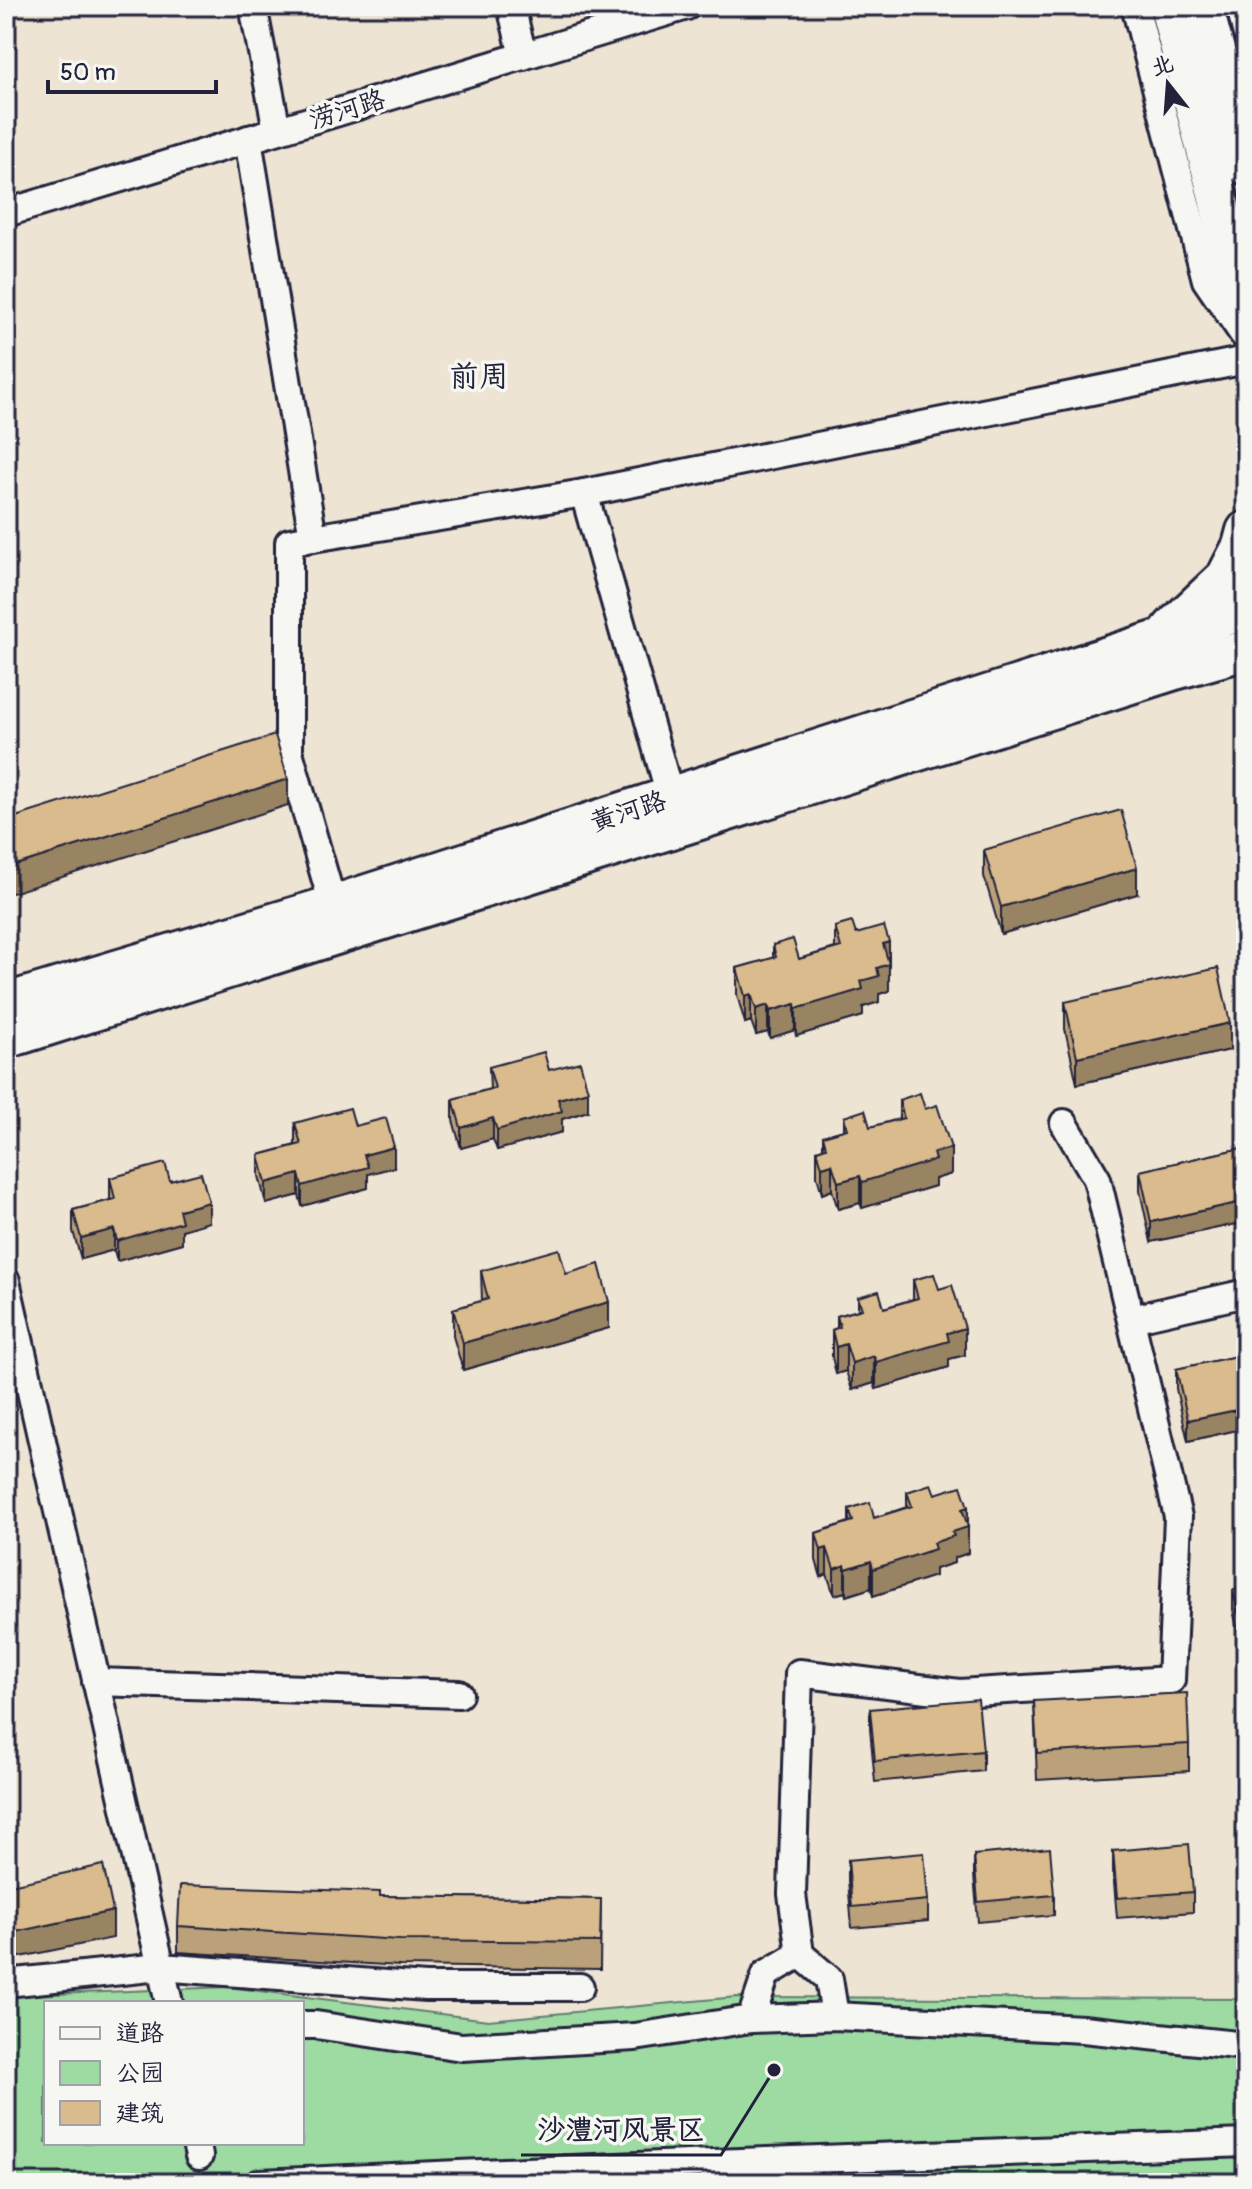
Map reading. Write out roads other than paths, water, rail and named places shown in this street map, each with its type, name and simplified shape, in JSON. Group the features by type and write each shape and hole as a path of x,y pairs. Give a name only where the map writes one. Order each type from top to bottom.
{"main road":[{"path":"1169,6 1217,193 1246,324"},
{"path":"1203,6 1246,165"},
{"path":"1246,531 1226,577 1168,654 1246,677"},
{"name":"黄河路","path":"6,1039 674,812 1168,654 1246,609"},
{"name":"黄河路","path":"1168,654 1246,650"},
{"name":"黄河路","path":"6,1003 333,905 674,812"}],"street":[{"path":"253,6 277,130"},
{"path":"511,6 523,56"},
{"name":"涝河路","path":"6,213 687,6"},
{"path":"1135,6 1206,280 1246,338"},
{"path":"1240,6 1246,31"},
{"path":"248,139 313,538"},
{"path":"333,905 289,752 289,542 584,493 1246,360"},
{"path":"584,493 674,812"},
{"path":"835,2016 829,1979 800,1954 792,1894 799,1673 959,1693 1171,1680 1178,1517 1097,1179 1064,1123"},
{"path":"6,1281 168,2001"},
{"path":"1132,1319 1246,1293"},
{"path":"96,1682 459,1694"},
{"path":"751,2019 766,1974 800,1954"},
{"path":"6,1983 160,1967 426,1987 580,1987"},
{"path":"304,2025 462,2047 635,2037 751,2019 835,2016 1083,2029 1246,2046"},
{"path":"260,2183 1246,2143"}],"place":[{"name":"沙澧河风景区","path":"774,2070"}],"district":[{"name":"前周","path":"479,376"}]}
